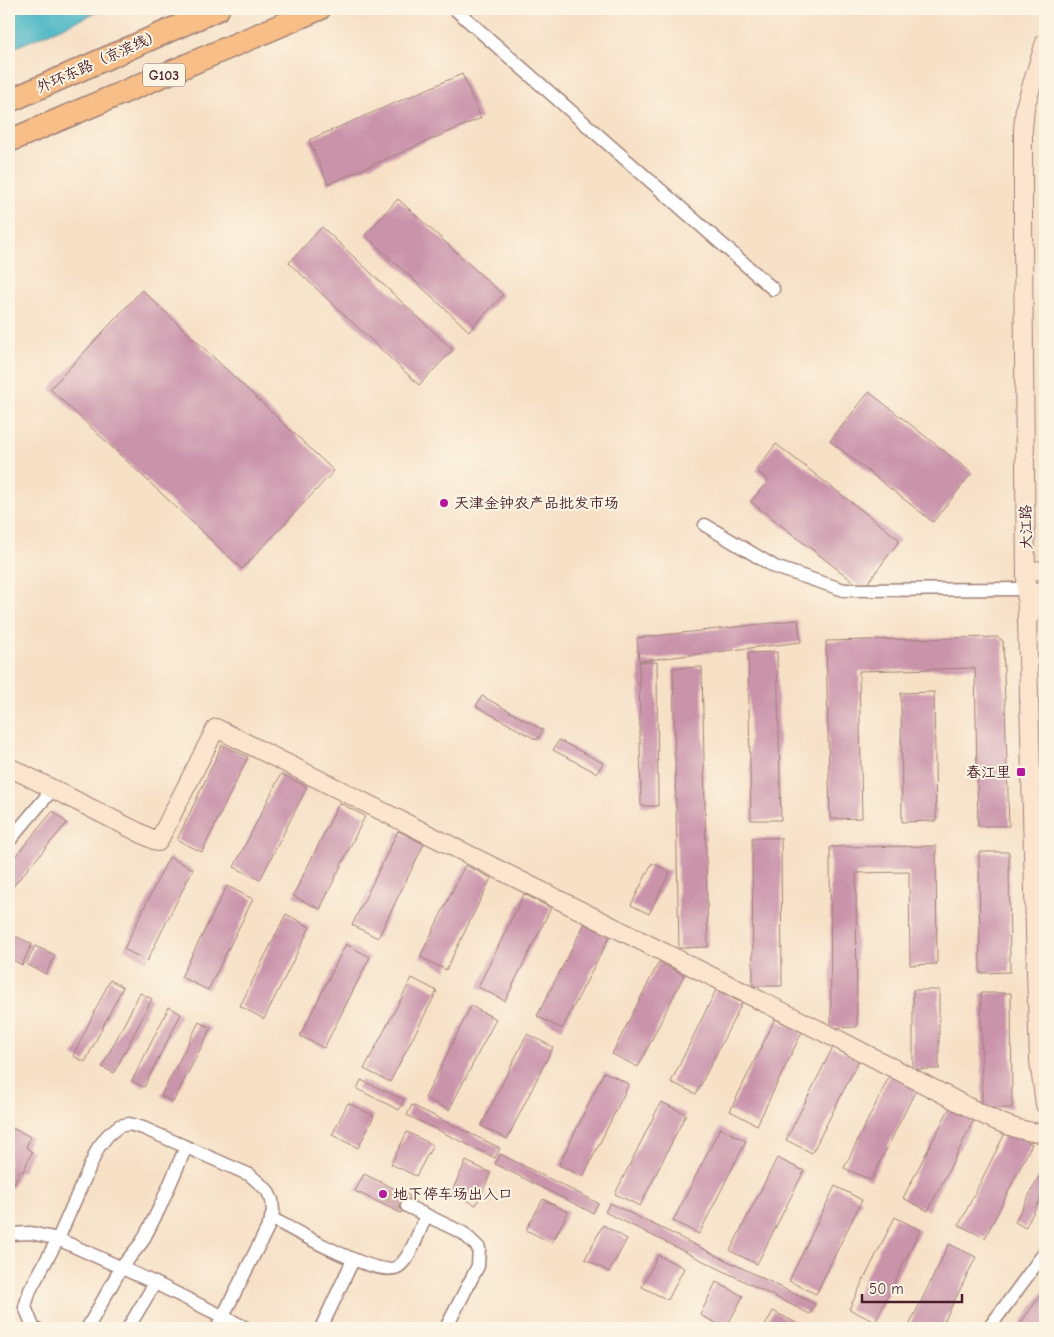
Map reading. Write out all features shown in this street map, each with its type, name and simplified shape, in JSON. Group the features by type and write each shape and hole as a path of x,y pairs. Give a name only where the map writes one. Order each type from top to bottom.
{"highway":[{"name":"外环东路（京滨线）","path":"9,101 218,9"},
{"name":"G103","path":"9,141 318,9"}],"street":[{"path":"455,9 773,289"},
{"name":"大江路","path":"1037,586 1023,129 1026,107 1045,42"},
{"name":"大江路","path":"1037,586 1028,247 1029,138 1034,96 1045,60"},
{"path":"705,525 775,567 844,590 1037,586 1032,625 1043,973 1039,1061 1045,1105"},
{"path":"9,767 158,842 216,728 843,1042 996,1121 1029,1132 1045,1133"},
{"path":"9,842 52,790"},
{"path":"32,1324 25,1307 30,1290 58,1239 98,1148 108,1135 119,1126 129,1124 250,1175 267,1190 272,1200 272,1218 220,1322"},
{"path":"88,1327 121,1268 142,1242 159,1209 186,1147"},
{"path":"407,1206 463,1233 479,1248 478,1266 446,1328"},
{"path":"272,1218 353,1260 391,1270 398,1268 405,1260 426,1215"},
{"path":"9,1234 31,1233 58,1239 155,1284 220,1322 246,1328"},
{"path":"989,1328 1045,1252"},
{"path":"320,1328 353,1260"},
{"path":"996,1328 1045,1260"},
{"path":"128,1328 155,1284"}],"water":[{"path":"9,9 105,9 9,50"}],"building":[{"path":"462,74 481,118 328,184 309,140"},
{"path":"398,199 503,295 469,331 365,235"},
{"path":"322,227 453,350 419,385 289,263"},
{"path":"142,290 334,471 242,569 50,389"},
{"path":"869,392 972,473 933,522 830,441"},
{"path":"776,444 900,540 863,589 751,502 768,480 756,470"},
{"path":"798,620 801,642 639,661 637,638"},
{"path":"997,637 1003,641 1009,826 978,826 975,668 859,671 862,818 830,819 826,641"},
{"path":"777,652 781,820 751,820 748,653"},
{"path":"639,662 657,662 658,806 641,806"},
{"path":"702,667 708,947 679,948 673,668"},
{"path":"934,692 936,821 902,822 901,693"},
{"path":"482,696 543,730 537,740 476,706"},
{"path":"559,740 603,763 597,773 553,750"},
{"path":"222,745 248,757 202,852 177,840"},
{"path":"281,774 307,787 260,880 234,867"},
{"path":"9,781 14,807 9,812"},
{"path":"339,803 365,816 320,909 293,896"},
{"path":"53,811 67,823 9,891 9,864"},
{"path":"398,831 424,844 378,938 352,925"},
{"path":"752,838 781,838 782,986 753,986"},
{"path":"936,846 937,964 910,965 909,872 856,873 857,1027 831,1028 830,847"},
{"path":"979,852 1009,852 1010,972 980,973"},
{"path":"169,857 193,869 147,961 124,949"},
{"path":"652,863 670,872 649,914 631,905"},
{"path":"465,865 491,878 446,970 420,957"},
{"path":"227,886 253,899 208,990 181,977"},
{"path":"524,894 551,908 505,1001 478,987"},
{"path":"286,914 310,927 264,1019 240,1006"},
{"path":"585,923 610,936 562,1029 537,1016"},
{"path":"9,933 32,944 22,965 9,958"},
{"path":"346,944 370,957 324,1048 300,1036"},
{"path":"35,946 55,955 46,974 26,964"},
{"path":"659,962 684,975 638,1067 612,1054"},
{"path":"412,978 437,991 390,1082 364,1069"},
{"path":"110,980 123,987 85,1062 73,1056"},
{"path":"716,990 742,1003 696,1094 671,1082"},
{"path":"913,990 939,990 939,1069 913,1069"},
{"path":"140,993 152,999 114,1073 102,1067"},
{"path":"981,993 1011,993 1012,1108 982,1108"},
{"path":"471,1006 496,1019 449,1110 425,1098"},
{"path":"169,1007 181,1014 144,1087 132,1081"},
{"path":"775,1019 802,1032 757,1125 730,1111"},
{"path":"199,1022 211,1028 173,1102 161,1096"},
{"path":"527,1034 553,1047 507,1139 481,1126"},
{"path":"833,1047 859,1060 812,1153 786,1140"},
{"path":"604,1072 629,1084 583,1177 559,1165"},
{"path":"890,1075 917,1088 871,1180 844,1168"},
{"path":"361,1080 404,1100 399,1110 357,1089"},
{"path":"661,1102 686,1114 640,1206 615,1194"},
{"path":"348,1103 374,1116 358,1148 332,1135"},
{"path":"412,1105 500,1148 495,1158 407,1115"},
{"path":"951,1105 975,1118 928,1211 903,1198"},
{"path":"12,1128 31,1137 26,1147 32,1152 23,1172 20,1171 12,1188 9,1187 9,1141 12,1135 9,1134"},
{"path":"720,1128 746,1141 699,1234 673,1221"},
{"path":"1006,1131 1032,1144 985,1238 959,1225"},
{"path":"407,1132 433,1145 416,1176 391,1164"},
{"path":"500,1154 598,1203 593,1213 495,1164"},
{"path":"777,1158 804,1171 757,1264 730,1251"},
{"path":"466,1161 491,1173 476,1205 451,1193"},
{"path":"1045,1165 1045,1191 1025,1228 1015,1222"},
{"name":"地下停车场出入口","path":"364,1174 410,1196 401,1213 355,1191"},
{"path":"835,1186 862,1200 816,1294 789,1281"},
{"path":"543,1199 568,1212 552,1243 526,1230"},
{"path":"610,1203 815,1304 810,1314 605,1212"},
{"path":"895,1217 920,1230 875,1322 849,1309"},
{"path":"603,1225 627,1239 609,1272 585,1259"},
{"path":"949,1244 976,1257 941,1328 908,1328"},
{"path":"658,1255 684,1268 668,1300 642,1287"},
{"path":"716,1282 743,1296 726,1328 700,1315"},
{"path":"1045,1289 1045,1328 1017,1328"},
{"path":"773,1311 800,1325 798,1328 764,1328"},
{"path":"42,1323 44,1328 29,1328"}],"tunnel":[{"path":"382,1193 407,1206"}],"place":[{"name":"天津金钟农产品批发市场","path":"444,503"},
{"name":"春江里","path":"1021,772"},
{"name":"地下停车场出入口","path":"383,1194"}]}
